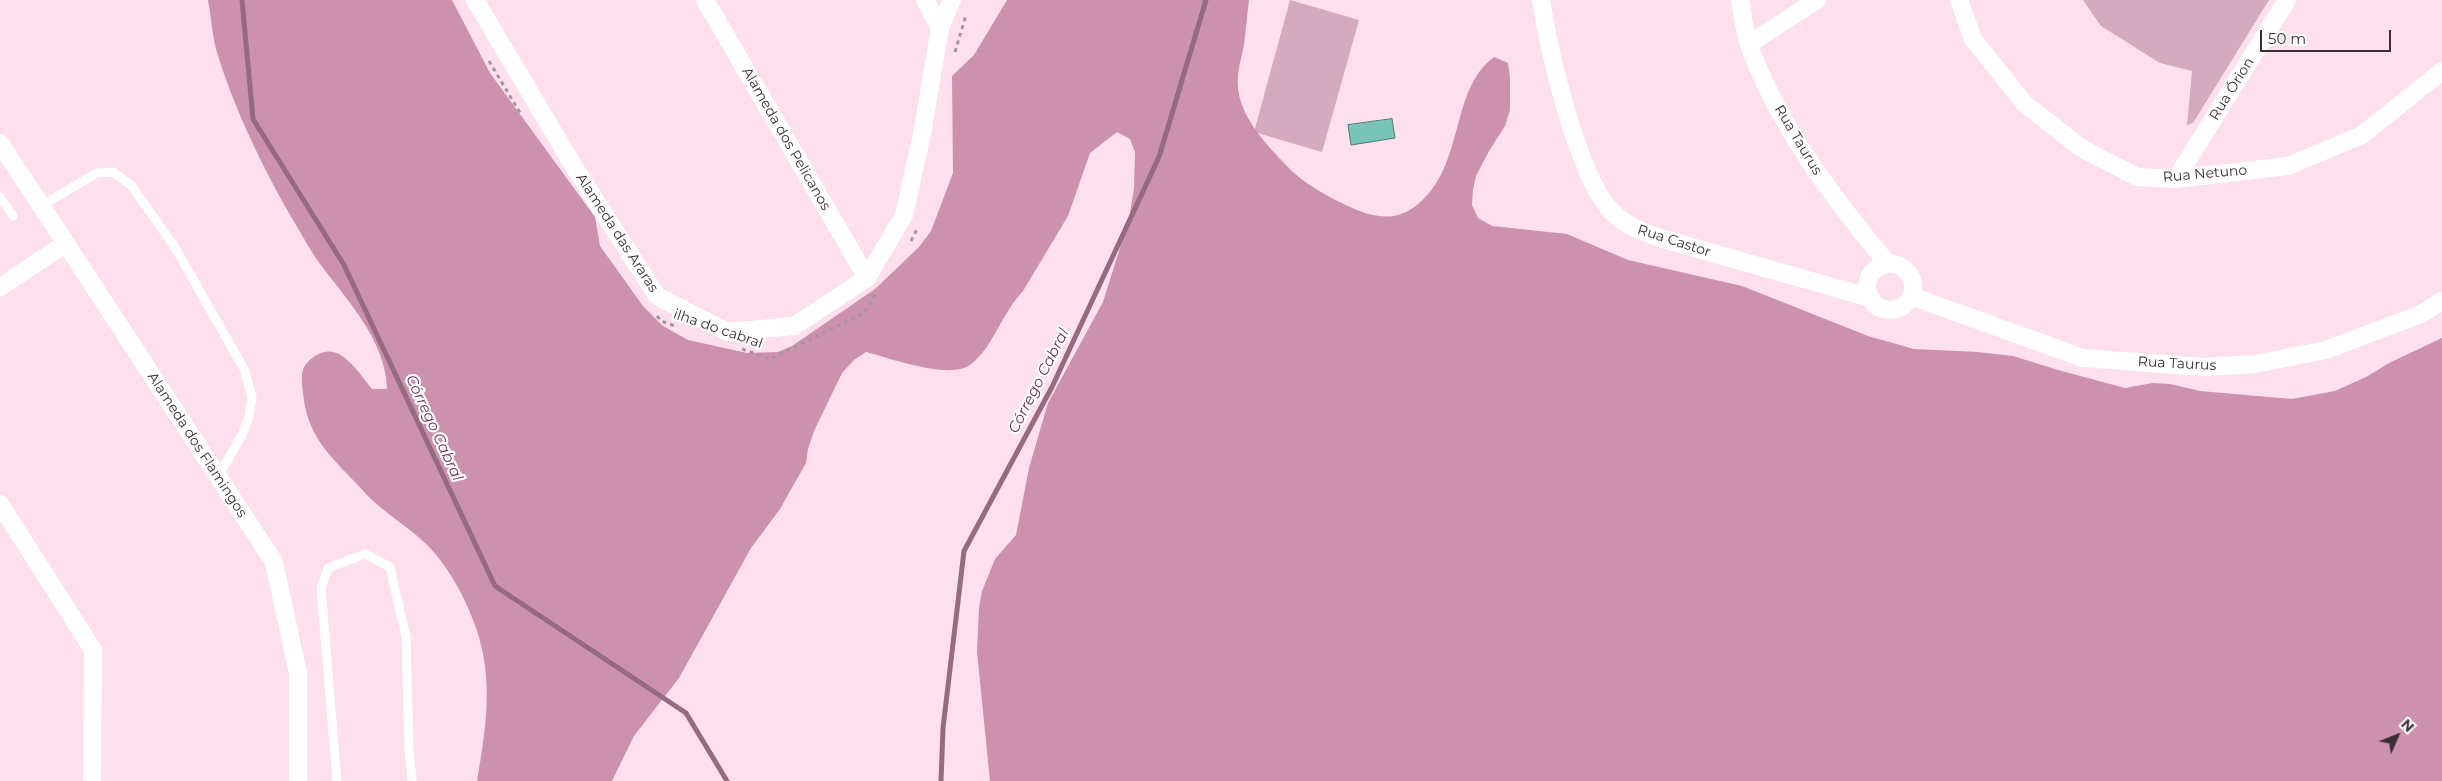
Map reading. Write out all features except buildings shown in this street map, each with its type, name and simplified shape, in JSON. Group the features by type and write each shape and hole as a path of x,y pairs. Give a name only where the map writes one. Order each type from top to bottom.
{"street":[{"name":"Alameda das Araras","path":"476,0 576,170 658,296 728,332 794,326 874,283 904,215 922,134 940,28 952,0"},
{"name":"Alameda dos Pelicanos","path":"705,0 874,283"},
{"path":"925,0 940,28"},
{"name":"Rua Castor","path":"1541,0 1545,24 1574,135 1595,186 1610,210 1631,228 1663,239 1871,298"},
{"name":"Rua Taurus","path":"1740,0 1749,44 1782,116 1828,190 1888,264"},
{"path":"1749,44 1817,0"},
{"name":"Rua Netuno","path":"1959,0 1973,38 2024,103 2080,148 2137,177 2176,179 2288,166 2362,135 2442,71"},
{"name":"Rua Órion","path":"2176,179 2287,0"},
{"name":"Alameda dos Flamingos","path":"0,143 274,562 298,673 298,781"},
{"path":"0,287 65,244"},
{"path":"1888,264 1900,266 1909,273 1913,285 1912,296 1900,308 1892,310 1876,305 1868,290 1872,273 1888,264"},
{"name":"Rua Taurus","path":"1912,296 2083,358 2204,367 2255,364 2326,350 2421,314 2442,301"},
{"path":"0,504 93,650 92,781"}],"lane":[{"path":"41,206 64,190 97,173 113,172 131,185 176,250 244,369 252,397 249,417 242,435 218,476"},
{"path":"0,197 12,216"},
{"path":"337,781 320,588 328,568 365,554 390,567 406,637 409,749 412,781"}],"path":[{"path":"954,59 969,8"},
{"path":"488,60 523,118"},
{"path":"907,247 917,231 920,221"},
{"name":"ilha do cabral","path":"734,346 770,359 864,313 874,283"},
{"name":"ilha do cabral","path":"655,313 661,321 679,328"}],"shaded area":[{"path":"208,0 452,0 490,73 595,217 600,246 643,306 663,326 688,340 747,353 778,352 792,346 875,289 919,247 931,231 953,173 952,76 974,55 1007,0 1249,0 1244,45 1238,75 1238,89 1246,115 1253,127 1280,159 1303,180 1321,192 1349,206 1365,213 1381,216 1395,216 1410,210 1433,189 1451,149 1470,88 1480,71 1494,57 1508,63 1510,110 1505,126 1476,176 1472,205 1478,218 1492,226 1567,234 1628,260 1742,286 1868,336 1914,349 1978,352 2013,356 2125,388 2153,383 2170,384 2200,391 2292,399 2335,391 2442,338 2442,781 990,781 977,652 979,608 982,591 995,559 1016,535 1029,468 1048,403 1103,302 1129,219 1134,188 1135,152 1130,139 1117,132 1090,153 1068,216 1023,291 1009,309 988,345 973,363 960,369 934,369 866,352 854,360 842,373 814,431 806,463 780,509 751,548 679,678 634,736 612,781 477,781 487,704 487,685 482,647 476,628 456,583 434,552 368,496 334,460 313,431 305,407 302,378 304,367 316,355 335,352 351,363 372,389 387,389 385,371 380,354 363,322 311,250 284,205 251,139 231,94 216,49"},
{"path":"1290,0 1359,20 1322,152 1254,132"},
{"path":"2083,0 2269,0 2193,123 2187,125 2192,71 2160,63 2101,26"}],"waterway":[{"name":"Córrego Cabral","path":"242,0 253,119 344,265 495,586 686,713 727,781"},
{"name":"Córrego Cabral","path":"941,781 943,728 964,551 1052,387 1159,157 1206,0"}]}
